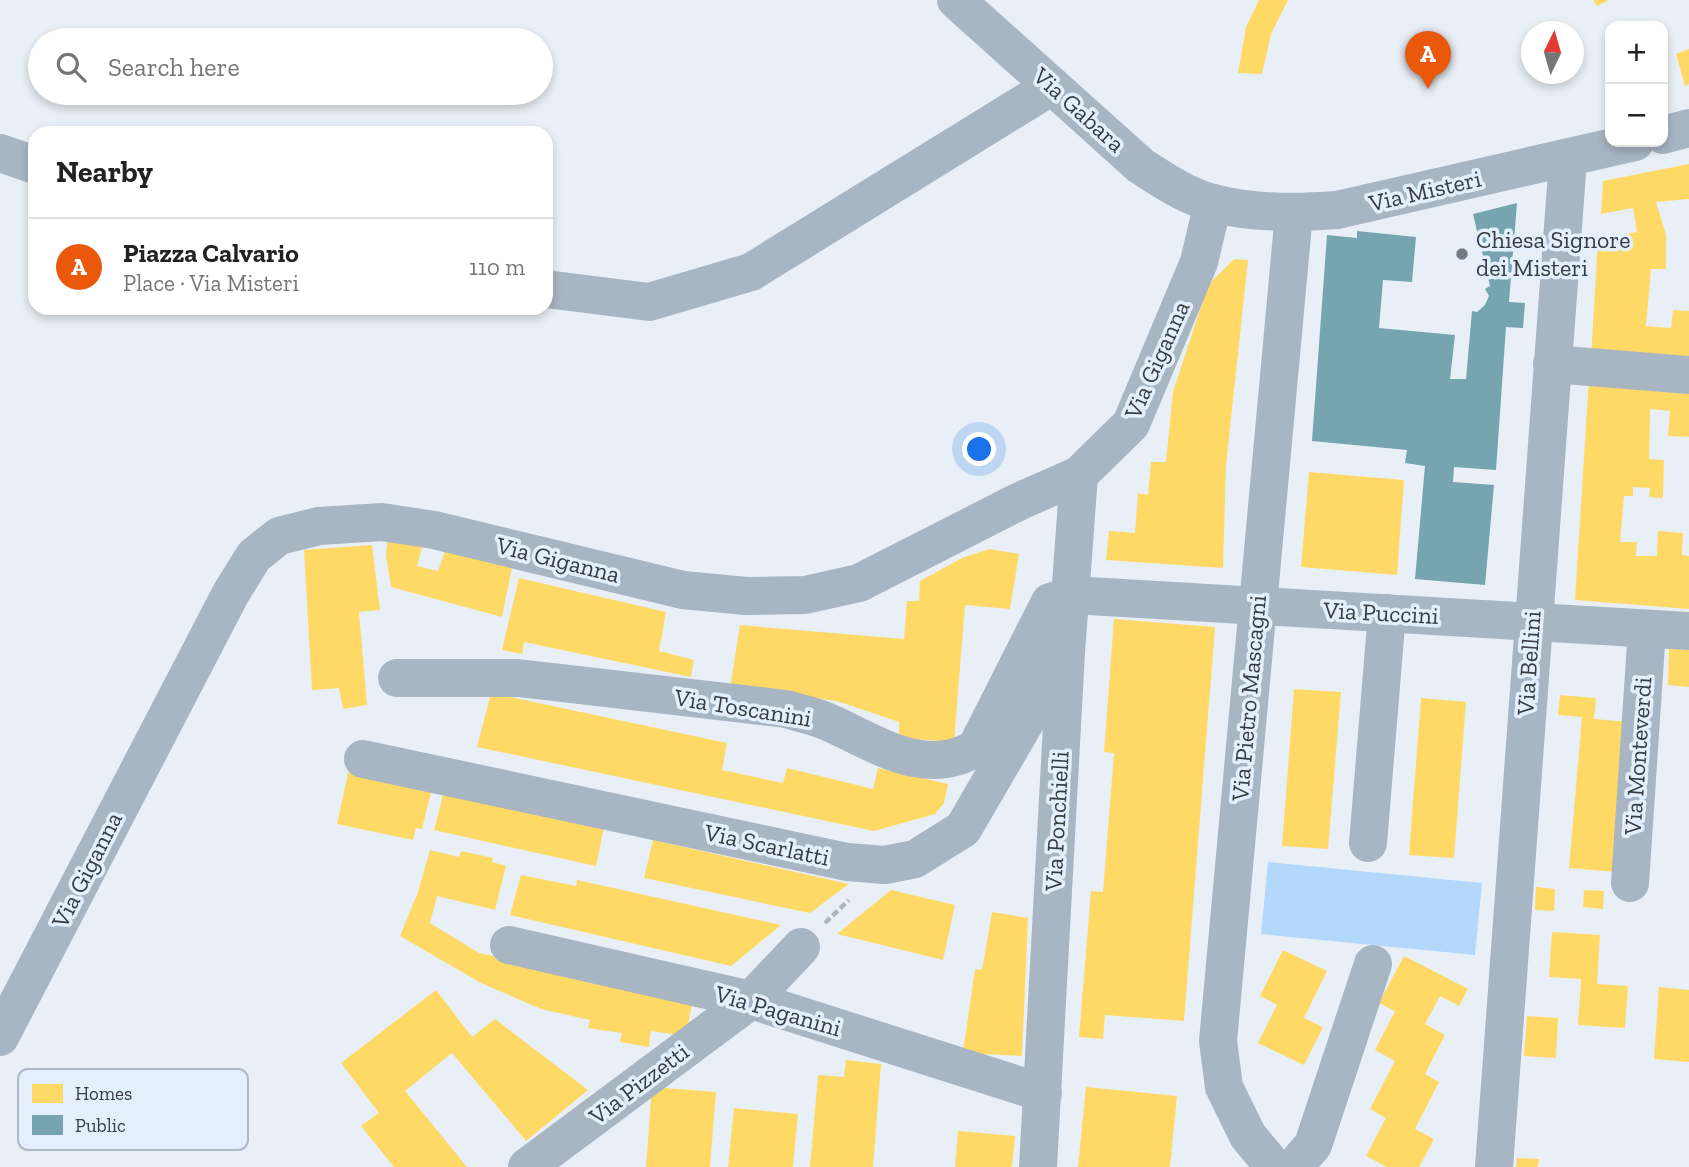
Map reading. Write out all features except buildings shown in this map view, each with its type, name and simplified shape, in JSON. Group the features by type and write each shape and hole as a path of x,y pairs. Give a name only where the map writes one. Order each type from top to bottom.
{"street":[{"name":"Via Gabara","path":"956,0 1141,166 1174,187 1213,203"},
{"path":"553,290 649,302 751,272 1052,86"},
{"path":"1668,134 1689,128"},
{"name":"Via Misteri","path":"1213,203 1294,213 1337,210 1615,147"},
{"path":"0,153 28,163"},
{"name":"Via Bellini","path":"1494,1167 1531,622 1568,159"},
{"name":"Via Giganna","path":"0,1037 231,593 254,556 279,536 319,527 382,522 434,530 683,590 746,596 805,595 859,583 1018,502 1079,475 1131,424 1199,262 1213,203"},
{"name":"Via Pietro Mascagni","path":"1274,1167 1248,1136 1224,1087 1218,1041 1294,213"},
{"path":"1552,364 1689,375"},
{"name":"Via Ponchielli","path":"1038,1167 1066,652 1079,475"},
{"name":"Via Puccini","path":"1072,595 1689,631"},
{"name":"Via Toscanini","path":"397,678 518,678 786,709 827,721 880,749 906,757 934,760 959,758 976,748 1050,602 1072,595"},
{"path":"1368,844 1387,613"},
{"name":"Via Monteverdi","path":"1630,883 1647,629"},
{"name":"Via Scarlatti","path":"363,758 847,862 885,865 915,859 963,829 1066,652"},
{"name":"Via Paganini","path":"509,945 751,1000 1043,1093"},
{"name":"Via Pizzetti","path":"527,1167 751,1000 801,947"},
{"path":"1294,1167 1312,1145 1373,964"}],"path":[{"path":"801,947 885,865"}],"shaded area":[{"path":"1268,862 1482,883 1475,955 1261,934"}],"place":[{"name":"Piazza Calvario","path":"1428,89"},
{"name":"Chiesa Signore dei Misteri","path":"1462,254"}]}
